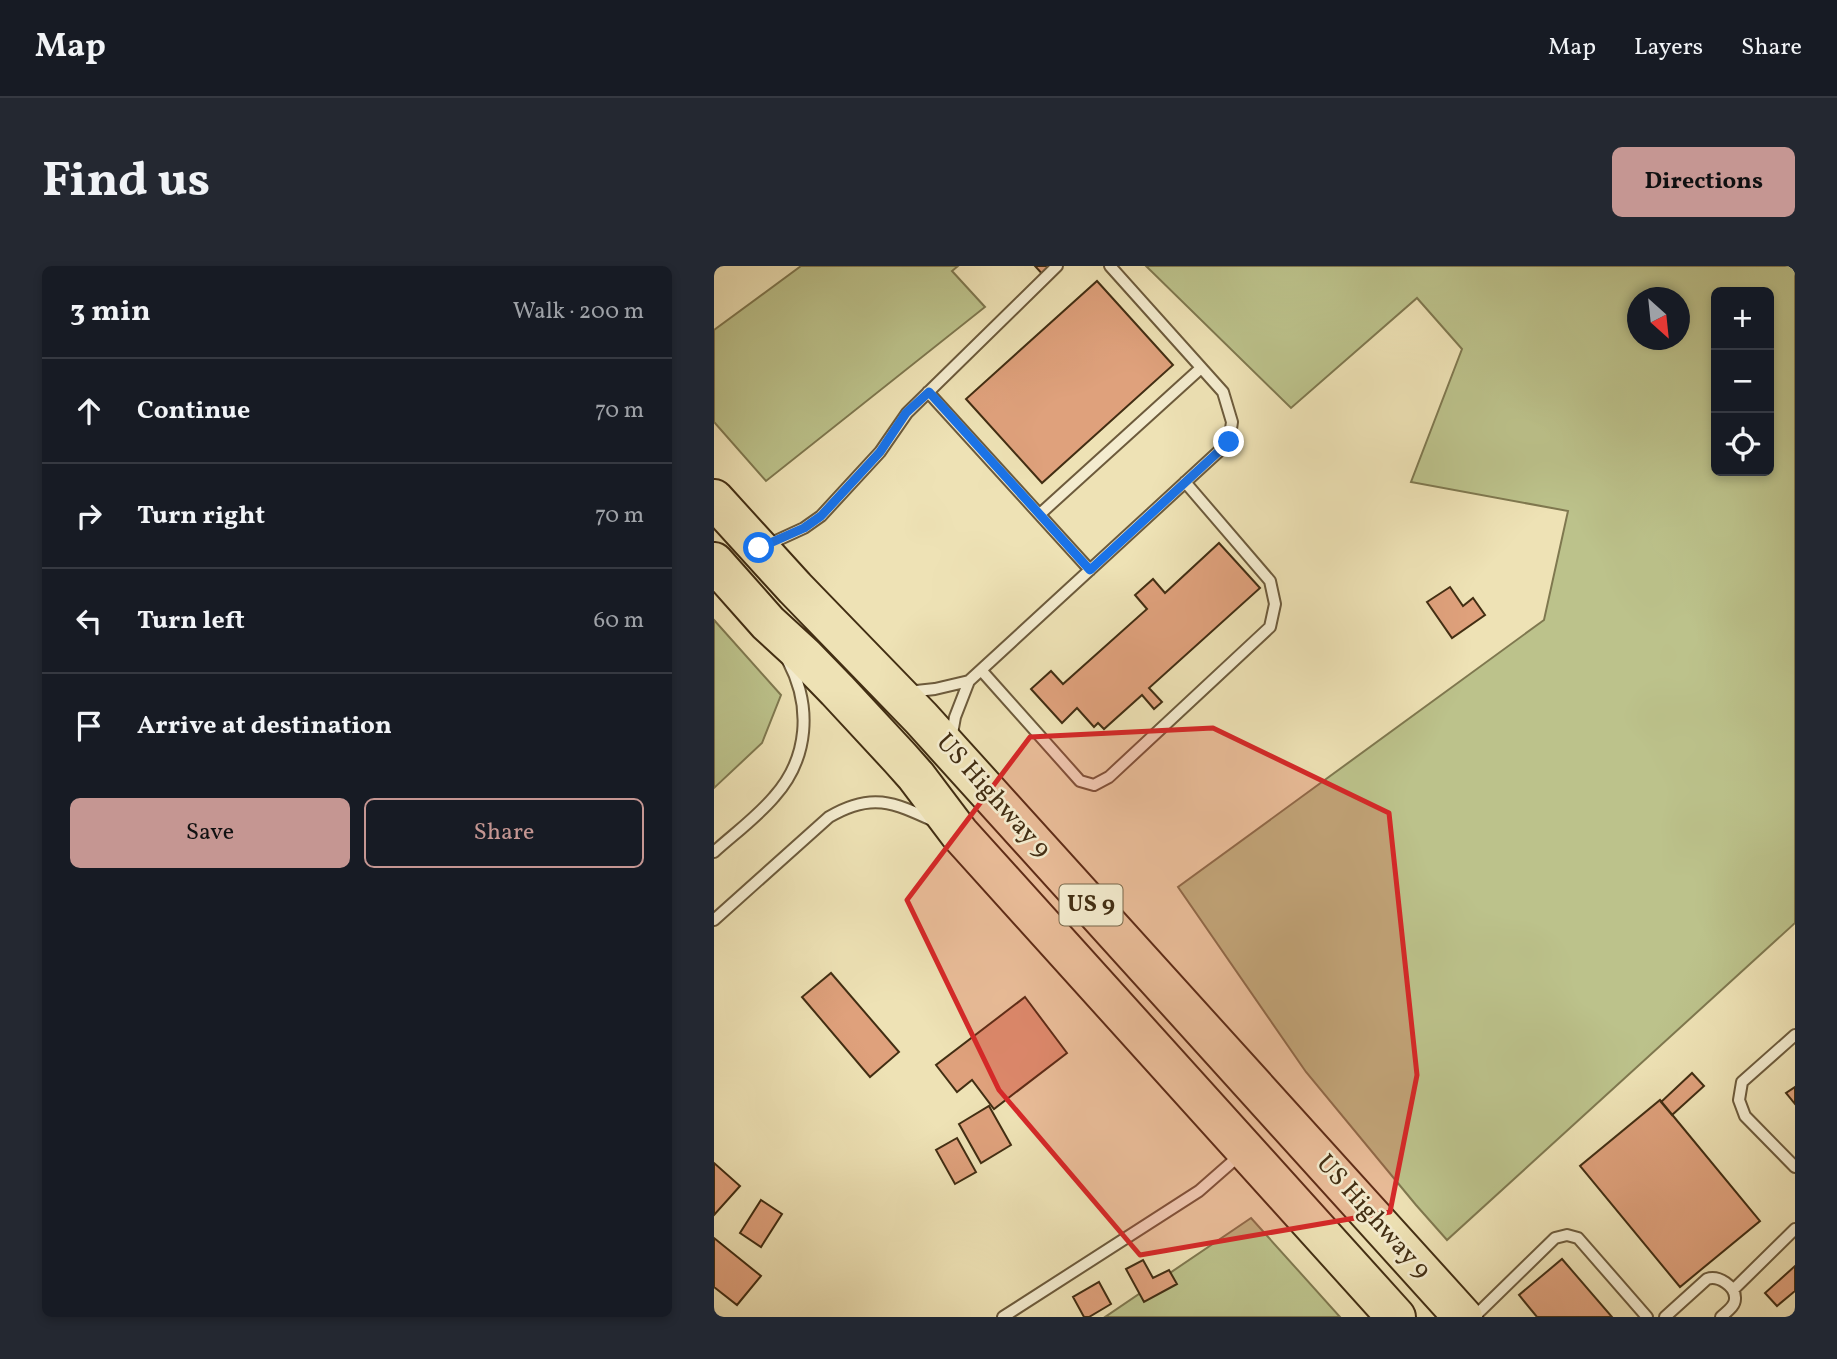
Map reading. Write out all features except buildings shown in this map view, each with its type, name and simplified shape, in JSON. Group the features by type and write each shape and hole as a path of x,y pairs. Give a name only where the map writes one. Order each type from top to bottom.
{"highway":[{"name":"US Highway 9","path":"714,499 794,588 950,749 1463,1317"},
{"name":"US Highway 9","path":"714,562 768,623 837,690 916,776 959,834 1396,1317"}],"lane":[{"path":"759,548 804,528 821,516 880,452 906,413 1057,266"},
{"path":"950,749 955,717 969,681 1229,442 1232,422 1223,392 1110,266"},
{"path":"1040,514 1201,368"},
{"path":"929,392 1090,570"},
{"path":"981,670 1080,781 1094,785 1109,777 1270,627 1275,604 1270,580 1185,482"},
{"path":"714,852 774,798 793,770 804,734 804,710 797,679 768,623"},
{"path":"897,693 969,681"},
{"path":"714,920 829,817 844,808 865,802 886,802 905,807 959,834"},
{"path":"1795,1035 1742,1082 1739,1100 1745,1116 1795,1167"},
{"path":"1003,1317 1199,1191 1245,1150"},
{"path":"1733,1290 1795,1229"},
{"path":"1474,1317 1555,1238 1567,1235 1578,1238 1647,1317"},
{"path":"1664,1317 1707,1279 1713,1277 1720,1279 1733,1290 1735,1299 1732,1307 1721,1317"}],"highlighted area":[{"path":"1213,728 1389,813 1417,1075 1390,1212 1140,1255 999,1090 907,900 1030,737"}],"green space":[{"path":"801,266 958,266 952,271 985,307 766,481 714,422 714,330"},
{"path":"1146,266 1795,266 1795,923 1447,1240 1306,1072 1178,887 1544,620 1568,511 1411,482 1462,349 1417,298 1291,408"},
{"path":"714,620 781,695 762,743 714,788"},
{"path":"1251,1218 1340,1317 1105,1317"}],"route":[{"path":"759,548 804,528 821,516 880,452 906,413 929,392 1090,570 1229,442"}]}
